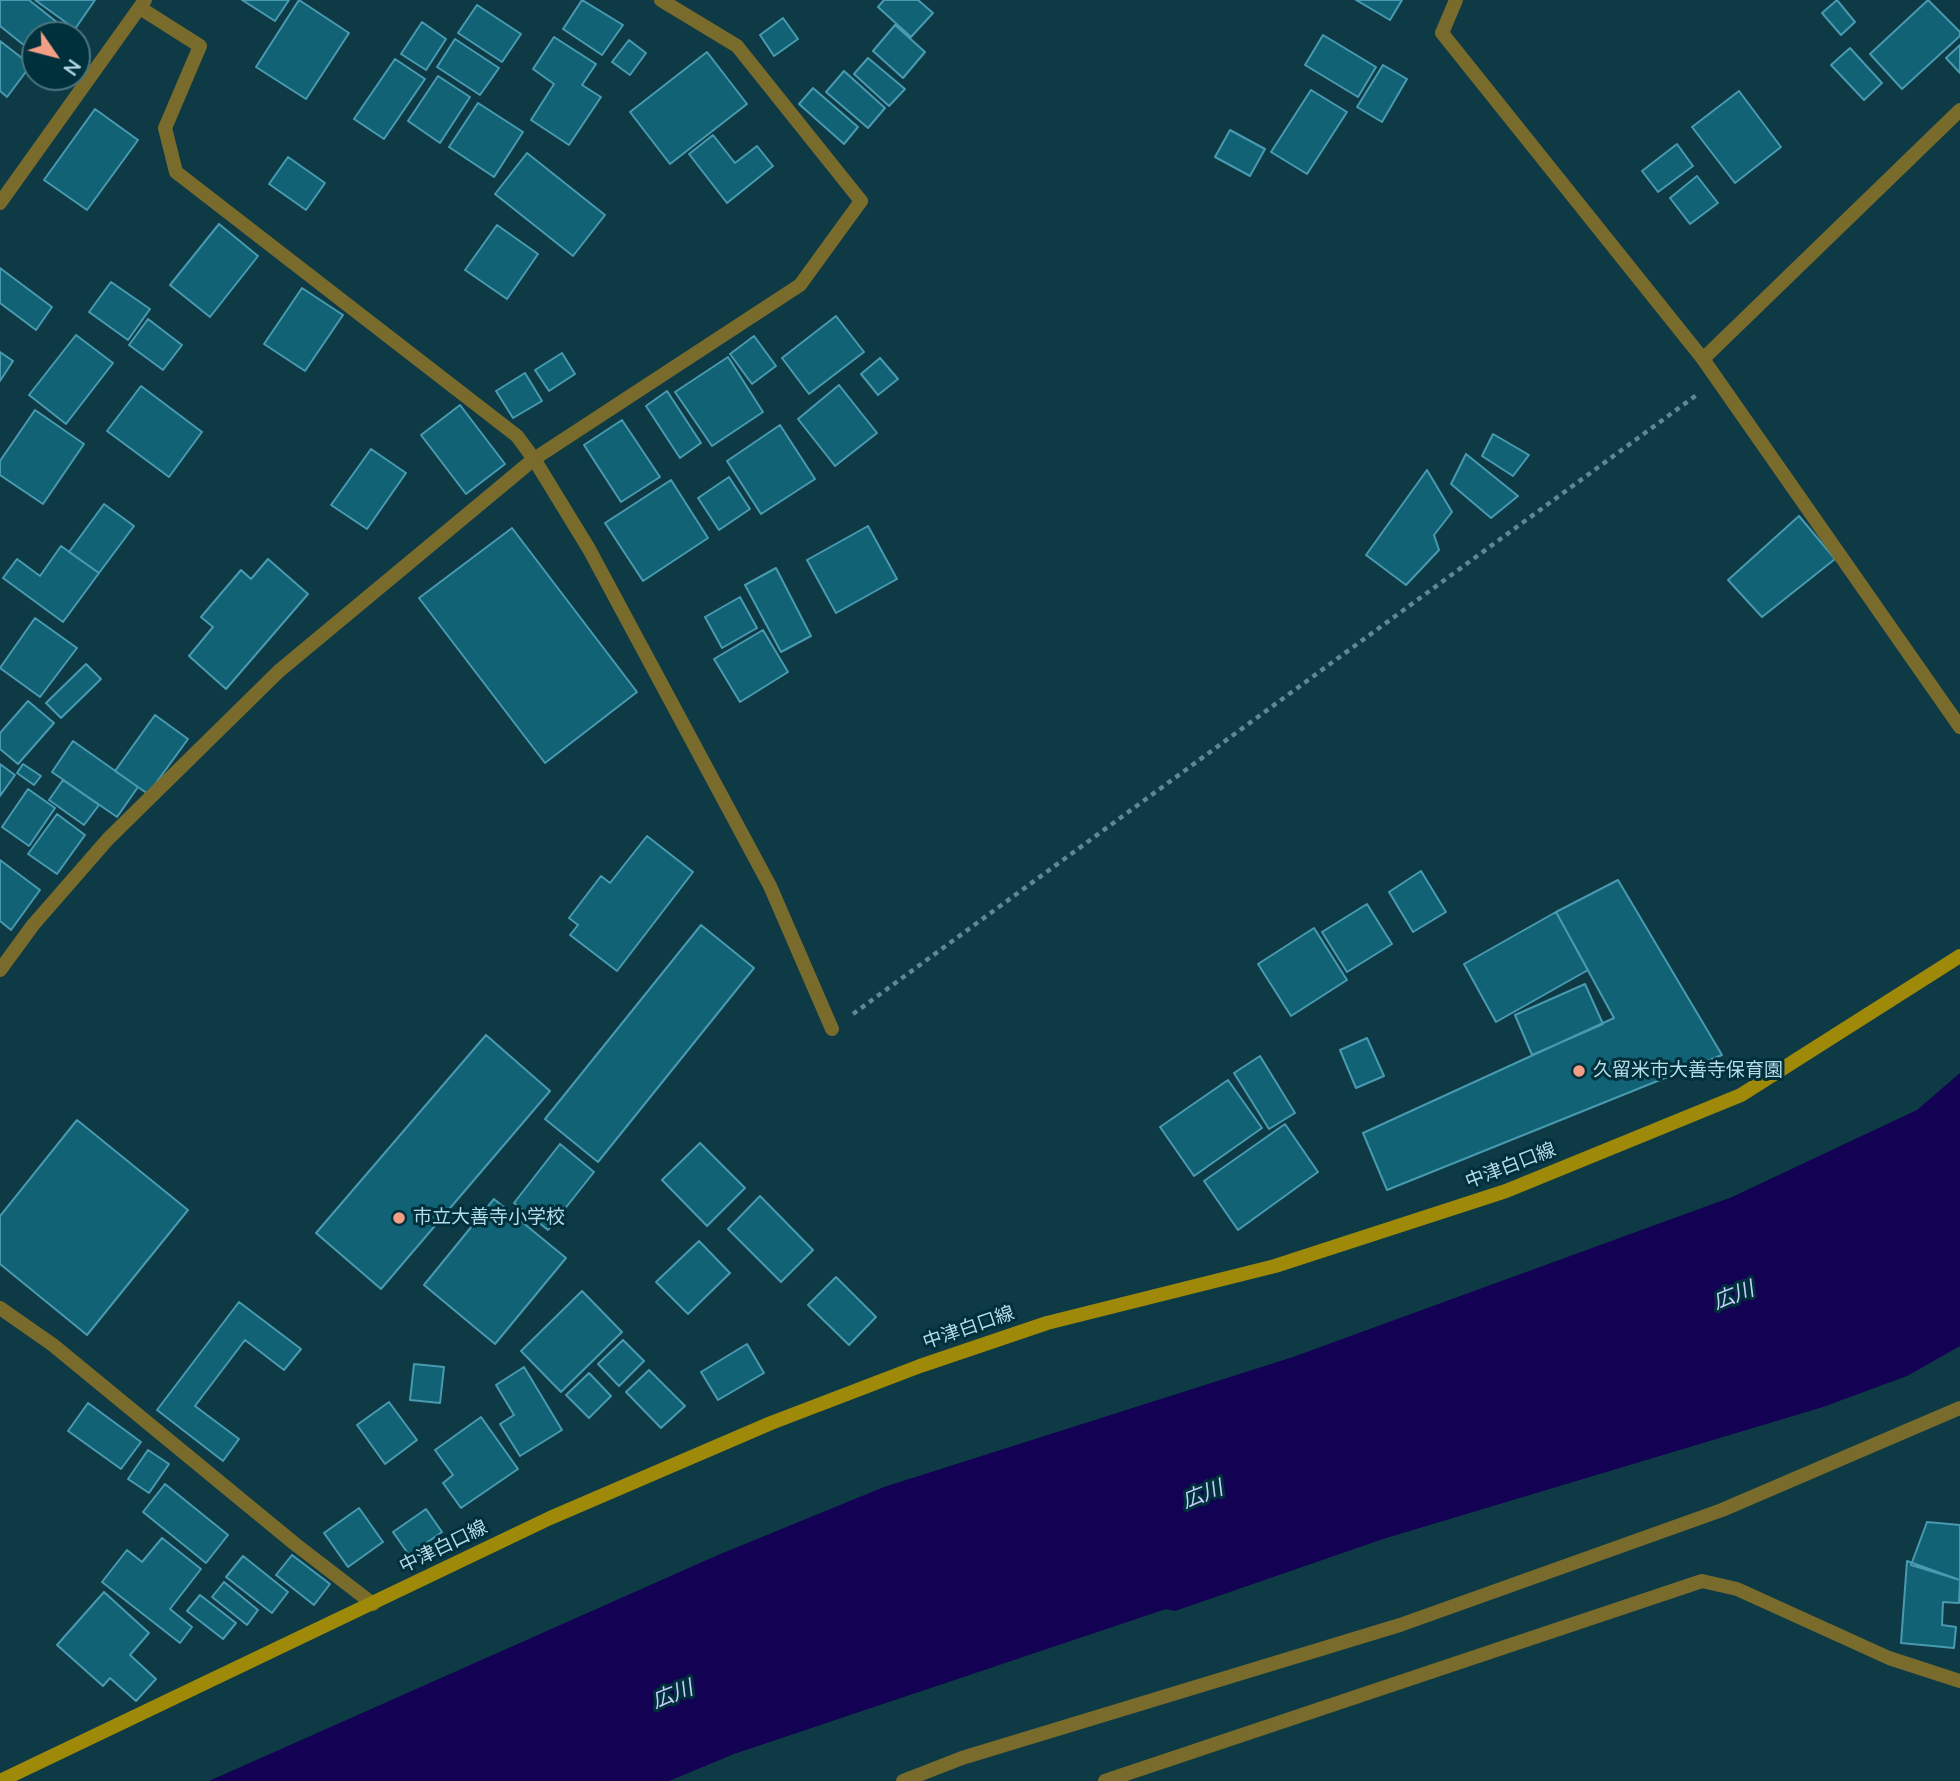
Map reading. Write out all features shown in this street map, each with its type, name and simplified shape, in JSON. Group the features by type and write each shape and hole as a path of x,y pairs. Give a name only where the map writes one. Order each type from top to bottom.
{"main road":[{"name":"中津白口線","path":"0,1781 550,1518 771,1423 920,1366 1047,1323 1275,1266 1506,1191 1692,1116 1741,1095 1960,956"}],"street":[{"path":"0,970 33,925 108,839 279,671 534,459 800,285 861,201 737,46 662,0"},
{"path":"1456,0 1442,33 1703,359 1960,727"},
{"path":"0,202 138,3 200,46 165,128 176,172 517,436 589,548 770,886 832,1030"},
{"path":"1703,359 1960,110"},
{"path":"0,1308 53,1345 295,1544 373,1604"},
{"path":"903,1781 962,1758 1400,1625 1722,1510 1960,1408"},
{"path":"1105,1781 1702,1581 1737,1589 1889,1658 1960,1681"}],"path":[{"path":"832,1030 1717,379"}],"water":[{"name":"広川","path":"1960,1073 1960,1346 1907,1376 1823,1407 1383,1539 1175,1611 1166,1609 734,1754 669,1781 209,1781 718,1555 884,1487 1293,1357 1732,1197 1917,1110"}],"building":[{"path":"0,0 29,0 55,21 21,21 21,43 0,26"},
{"path":"35,0 95,0 81,21 64,21"},
{"path":"242,0 289,0 275,21"},
{"path":"299,0 349,33 306,99 256,67"},
{"path":"582,0 623,25 602,55 563,29"},
{"path":"884,0 918,0 933,13 911,37 878,7"},
{"path":"1356,0 1402,0 1390,20"},
{"path":"1837,0 1855,22 1841,35 1822,13"},
{"path":"1928,0 1960,32 1960,36 1902,89 1870,54"},
{"path":"477,5 521,34 502,62 458,33"},
{"path":"783,18 798,39 774,56 760,35"},
{"path":"422,22 446,39 426,70 401,54"},
{"path":"895,25 925,52 903,78 873,51"},
{"path":"1323,35 1376,67 1358,97 1305,65"},
{"path":"554,37 596,64 582,85 601,97 569,145 531,120 554,84 533,69"},
{"path":"455,39 499,68 480,95 437,67"},
{"path":"629,40 646,53 630,75 612,62"},
{"path":"0,41 21,57 21,78 7,97 0,91"},
{"path":"1960,45 1960,73 1946,58"},
{"path":"1850,48 1882,83 1864,100 1831,65"},
{"path":"707,52 747,104 670,164 630,112"},
{"path":"868,58 905,89 889,106 854,74"},
{"path":"395,59 425,79 384,139 354,119"},
{"path":"1383,65 1407,79 1382,122 1357,107"},
{"path":"844,71 885,108 868,128 826,92"},
{"path":"438,76 470,97 440,143 408,121"},
{"path":"813,88 858,127 844,144 799,104"},
{"path":"1311,90 1347,112 1307,174 1271,152"},
{"path":"1739,91 1781,147 1735,183 1692,127"},
{"path":"478,103 523,132 494,177 449,147"},
{"path":"95,109 138,140 87,210 44,180"},
{"path":"1230,130 1265,149 1250,176 1215,157"},
{"path":"713,135 735,163 757,146 773,166 727,203 689,154"},
{"path":"1677,144 1693,166 1658,192 1642,171"},
{"path":"527,153 605,215 573,256 495,194"},
{"path":"288,157 325,183 306,210 269,184"},
{"path":"1697,176 1718,203 1690,224 1670,198"},
{"path":"219,224 258,256 210,317 170,285"},
{"path":"497,225 538,254 507,299 465,270"},
{"path":"0,268 52,307 36,330 0,303"},
{"path":"111,282 150,309 128,340 89,312"},
{"path":"302,288 343,315 305,371 264,344"},
{"path":"836,316 864,352 809,394 782,358"},
{"path":"148,319 182,345 163,370 129,345"},
{"path":"76,335 113,363 66,424 29,395"},
{"path":"754,336 776,366 752,384 730,354"},
{"path":"0,352 13,361 0,381"},
{"path":"562,353 575,374 549,391 535,370"},
{"path":"728,357 763,412 712,446 675,392"},
{"path":"880,358 898,379 878,395 861,374"},
{"path":"525,373 542,401 513,418 496,391"},
{"path":"839,385 877,433 835,466 798,419"},
{"path":"141,386 202,432 169,477 107,431"},
{"path":"667,391 701,443 680,458 646,406"},
{"path":"460,405 505,464 466,494 421,435"},
{"path":"35,410 84,444 43,504 0,475 0,461"},
{"path":"622,420 660,477 621,502 584,445"},
{"path":"780,425 815,479 761,514 727,461"},
{"path":"1493,434 1529,455 1513,476 1482,456"},
{"path":"371,449 406,473 367,529 331,505"},
{"path":"1466,454 1518,496 1491,518 1451,484"},
{"path":"1427,470 1452,512 1434,535 1439,550 1406,585 1366,555"},
{"path":"729,477 750,509 719,530 698,498"},
{"path":"671,480 708,538 643,581 605,523"},
{"path":"104,504 134,526 99,573 69,552"},
{"path":"1799,516 1835,559 1762,617 1728,580"},
{"path":"868,526 897,579 836,613 807,560"},
{"path":"512,528 637,692 545,763 419,598"},
{"path":"61,546 99,573 63,622 3,578 17,559 40,576"},
{"path":"268,559 308,594 226,689 189,656 213,627 201,617 241,570 251,579"},
{"path":"776,568 811,636 781,652 745,585"},
{"path":"740,597 757,628 722,648 705,617"},
{"path":"35,618 77,648 40,697 0,668"},
{"path":"763,630 788,672 740,702 714,659"},
{"path":"86,664 101,679 61,718 46,703"},
{"path":"28,701 54,723 18,764 0,749 0,733"},
{"path":"155,715 188,739 148,794 115,771"},
{"path":"73,741 138,787 117,817 52,772"},
{"path":"0,764 15,775 0,796"},
{"path":"23,764 41,776 34,785 17,773"},
{"path":"63,780 99,805 84,825 49,800"},
{"path":"28,789 55,808 29,846 2,827"},
{"path":"57,814 85,835 57,874 28,854"},
{"path":"647,836 693,872 617,971 570,935 578,925 569,918 601,876 610,883"},
{"path":"0,860 40,890 11,930 0,921"},
{"path":"1421,871 1446,912 1413,932 1389,892"},
{"path":"1618,880 1722,1055 1387,1190 1363,1133 1614,1018 1556,912"},
{"path":"1367,904 1392,944 1347,972 1322,932"},
{"path":"1556,912 1588,970 1496,1022 1464,964"},
{"path":"701,925 754,968 598,1162 545,1119"},
{"path":"1314,928 1347,980 1291,1016 1258,964"},
{"path":"1585,984 1603,1024 1532,1055 1515,1015"},
{"path":"486,1035 550,1091 381,1289 316,1233"},
{"path":"1367,1038 1384,1076 1356,1088 1340,1050"},
{"path":"1260,1056 1295,1113 1269,1129 1234,1073"},
{"path":"1228,1080 1262,1128 1194,1176 1160,1127"},
{"path":"77,1120 188,1210 87,1335 0,1264 0,1216"},
{"path":"1285,1124 1318,1172 1238,1230 1204,1181"},
{"path":"700,1143 745,1188 707,1226 662,1180"},
{"path":"560,1144 594,1172 548,1230 514,1203"},
{"path":"760,1196 813,1250 781,1282 728,1229"},
{"path":"494,1199 566,1258 495,1344 424,1285"},
{"path":"699,1241 730,1273 688,1314 656,1282"},
{"path":"836,1277 876,1317 849,1345 808,1305"},
{"path":"582,1291 622,1332 561,1392 521,1351"},
{"path":"239,1302 301,1349 284,1370 245,1340 195,1406 239,1439 223,1461 157,1410"},
{"path":"623,1340 644,1361 619,1386 598,1364"},
{"path":"747,1344 764,1373 718,1400 701,1372"},
{"path":"414,1364 444,1367 440,1403 410,1400"},
{"path":"524,1367 562,1430 520,1456 500,1424 514,1415 496,1385"},
{"path":"649,1370 685,1406 661,1428 626,1392"},
{"path":"589,1373 611,1396 589,1418 566,1395"},
{"path":"389,1402 417,1440 385,1464 357,1425"},
{"path":"88,1403 141,1442 121,1469 68,1431"},
{"path":"481,1417 518,1469 461,1508 443,1483 453,1475 435,1450"},
{"path":"148,1450 169,1464 149,1493 128,1479"},
{"path":"165,1484 228,1535 206,1563 143,1512"},
{"path":"359,1508 383,1542 348,1567 324,1533"},
{"path":"426,1509 442,1532 409,1555 393,1532"},
{"path":"1927,1522 1960,1525 1960,1580 1911,1565"},
{"path":"162,1538 201,1569 170,1609 192,1627 180,1643 102,1582 127,1550 142,1562"},
{"path":"292,1555 330,1584 314,1605 276,1575"},
{"path":"243,1556 288,1592 272,1613 226,1577"},
{"path":"1907,1561 1960,1580 1959,1603 1943,1602 1942,1625 1956,1627 1954,1648 1901,1643"},
{"path":"224,1582 258,1610 247,1625 212,1597"},
{"path":"104,1592 149,1633 130,1655 156,1679 136,1701 110,1678 103,1686 57,1645"},
{"path":"200,1595 236,1623 223,1639 187,1611"}],"place":[{"name":"久留米市大善寺保育園","path":"1579,1071"},
{"name":"市立大善寺小学校","path":"399,1218"}]}
